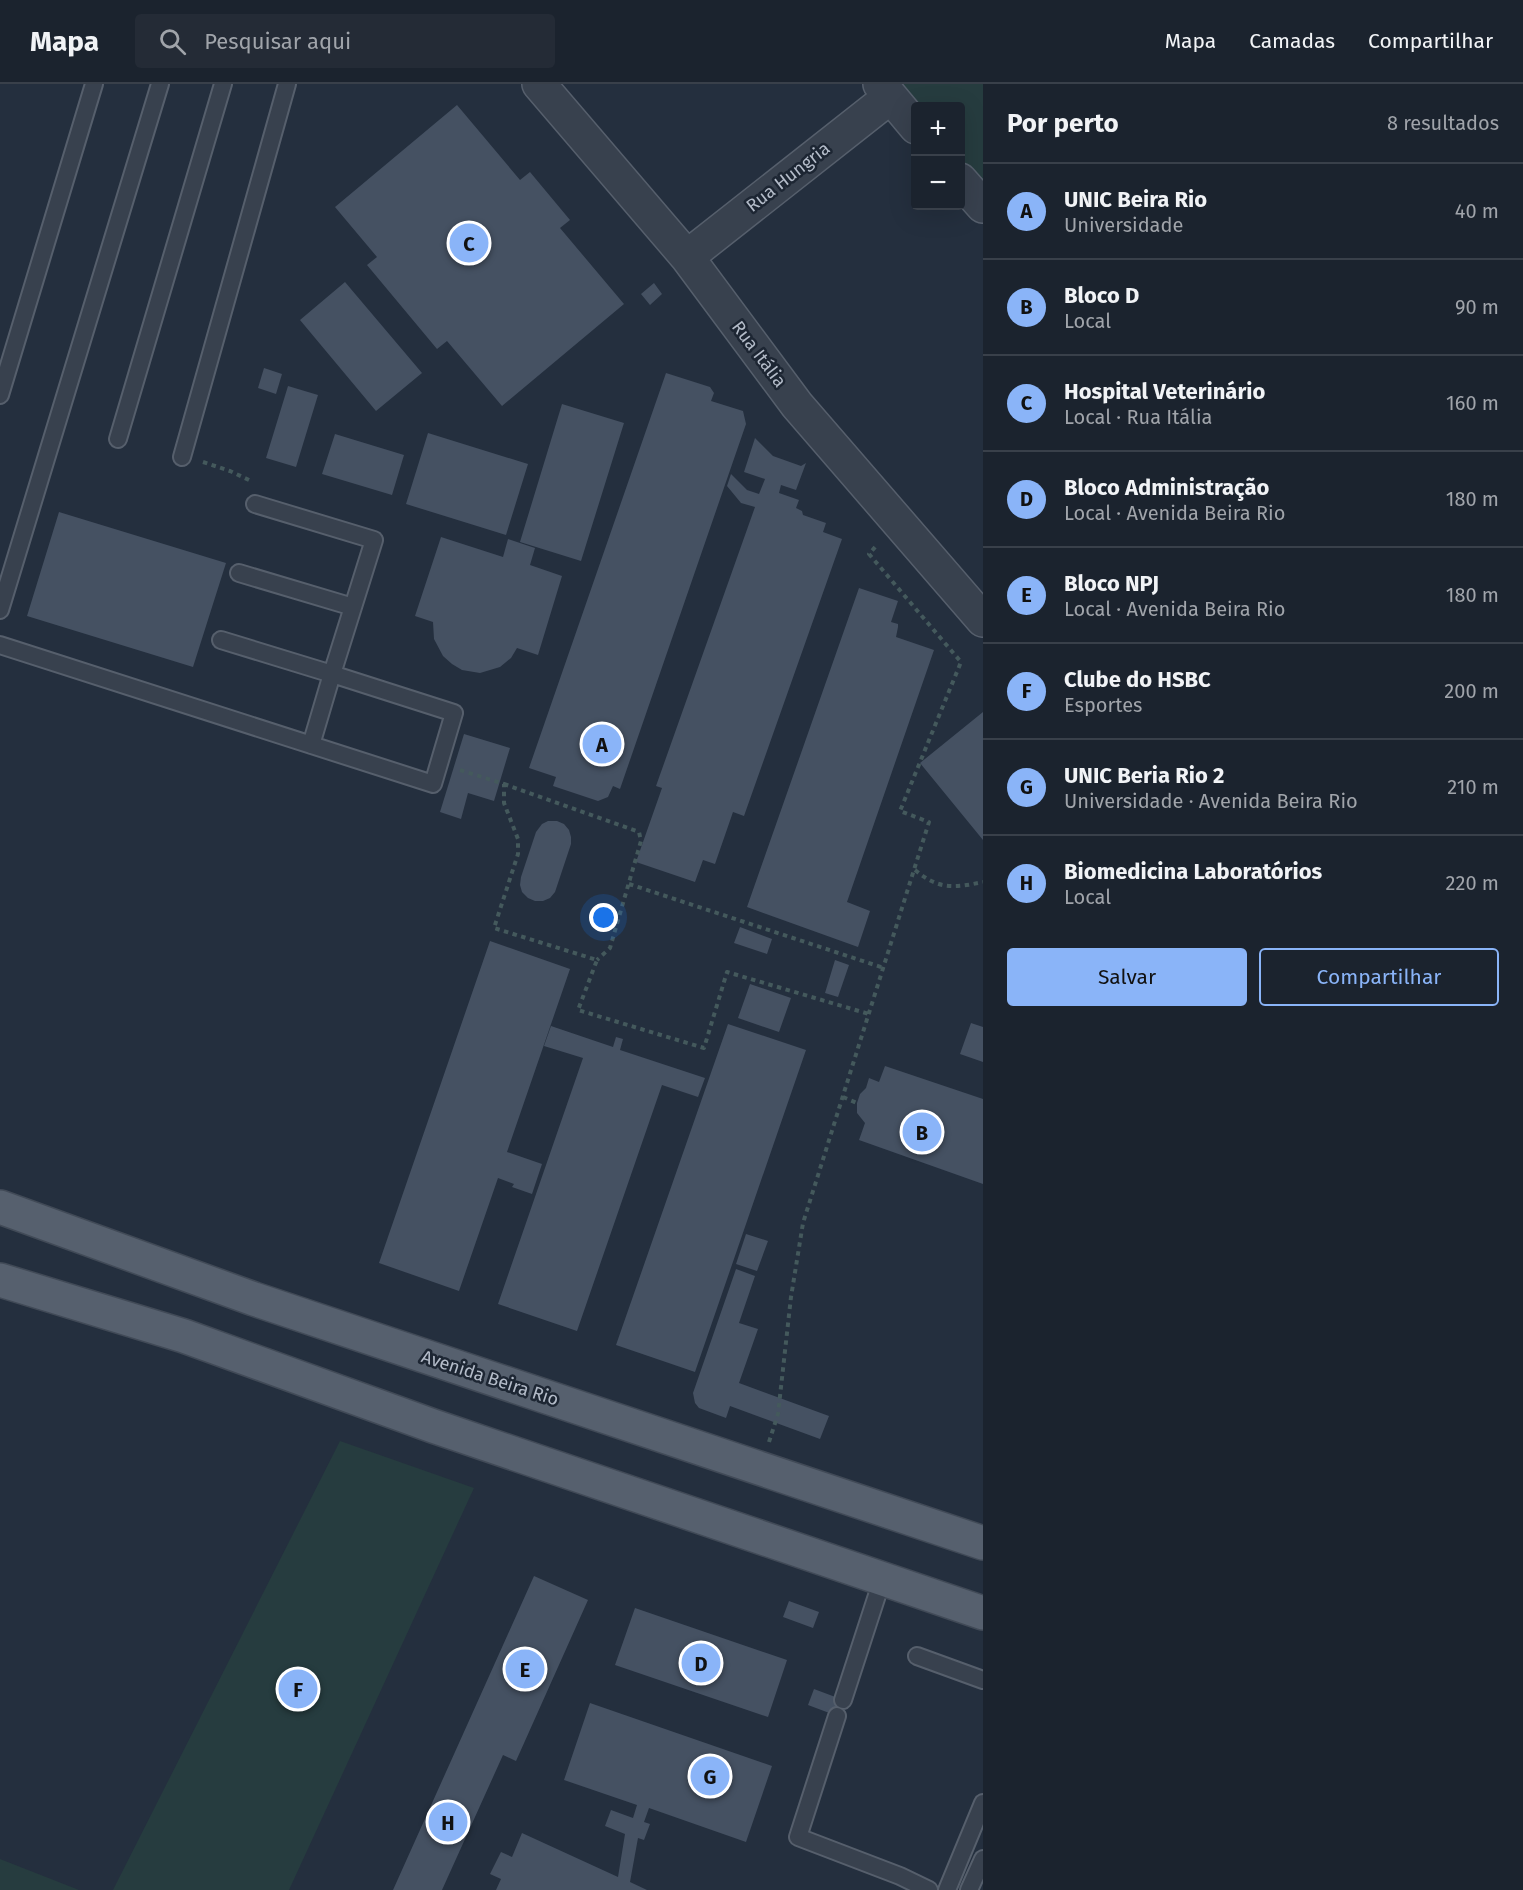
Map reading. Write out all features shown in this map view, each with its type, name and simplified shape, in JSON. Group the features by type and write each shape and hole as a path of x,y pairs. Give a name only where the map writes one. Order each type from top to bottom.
{"main road":[{"name":"Avenida Beira Rio","path":"8,1217 983,1543"},
{"path":"0,1280 184,1336 433,1426 983,1613"}],"street":[{"name":"Rua Itália","path":"539,84 687,257 797,405 983,620"},
{"name":"Rua Hungria","path":"687,257 885,91"},
{"path":"885,91 911,122"},
{"path":"965,186 983,206"}],"lane":[{"path":"0,395 94,84"},
{"path":"0,610 160,84"},
{"path":"118,439 223,84"},
{"path":"182,457 287,84"},
{"path":"263,507 374,540 311,746"},
{"path":"239,573 353,607"},
{"path":"0,645 433,784 454,712 221,640"},
{"path":"843,1700 882,1580"},
{"path":"917,1656 983,1680"},
{"path":"837,1716 798,1837 930,1890"},
{"path":"947,1890 983,1803"},
{"path":"969,1890 983,1859"}],"path":[{"path":"182,457 230,471 256,484 263,507"},
{"path":"760,1468 778,1414 791,1297 803,1223 929,822 900,811 961,662 869,554 898,521"},
{"path":"439,763 639,832 641,841 610,948 597,960 578,1010 704,1048 727,972 869,1014"},
{"path":"504,784 504,803 518,839 518,854 494,927 597,960"},
{"path":"915,870 926,880 939,885 959,887 983,882"},
{"path":"629,884 884,968"},
{"path":"843,1097 857,1104"}],"green space":[{"path":"899,84 983,84 983,183 976,180 965,166 965,102 914,102"},
{"path":"340,1441 474,1488 289,1890 113,1890"},
{"path":"0,1859 79,1890 0,1890"}],"building":[{"path":"457,105 520,180 530,172 570,220 560,228 624,304 502,406 447,341 437,349 367,265 377,257 335,207"},
{"path":"345,282 422,373 376,411 300,320"},
{"path":"654,283 662,294 650,305 641,294"},
{"path":"264,368 282,374 276,394 258,388"},
{"path":"666,373 710,387 714,393 711,401 743,411 746,424 620,789 613,786 608,797 598,801 553,786 556,777 529,768"},
{"path":"288,386 318,395 296,467 266,458"},
{"path":"562,404 624,423 581,561 520,542"},
{"path":"428,433 528,464 506,535 406,504"},
{"path":"335,434 404,455 392,495 322,474"},
{"path":"755,438 773,456 801,466 806,463 796,490 781,485 779,493 799,500 796,508 802,511 803,515 826,523 823,532 842,539 744,816 733,812 715,864 703,860 695,882 636,862 662,788 656,786 755,507 741,503 727,486 731,474 747,490 759,494 765,479 744,472"},
{"path":"59,512 226,563 193,667 27,616"},
{"path":"441,537 503,557 508,539 535,548 530,565 562,576 538,655 517,648 511,658 500,667 480,673 462,670 443,656 434,639 433,622 415,616"},
{"path":"859,588 898,601 891,622 898,624 896,637 934,650 847,902 870,911 858,947 747,907"},
{"path":"983,712 983,840 920,763"},
{"path":"464,734 510,748 494,801 468,793 461,819 440,812"},
{"path":"548,821 564,824 569,830 571,844 555,892 550,898 535,901 522,892 521,877 536,832 542,824"},
{"path":"740,927 772,939 767,954 734,943"},
{"path":"490,941 570,969 507,1152 542,1164 532,1194 512,1187 514,1184 498,1178 459,1291 379,1263"},
{"path":"835,960 849,965 838,997 825,993"},
{"path":"750,984 791,998 779,1032 738,1018"},
{"path":"971,1023 983,1027 983,1062 960,1054"},
{"path":"728,1024 806,1050 695,1372 616,1345"},
{"path":"551,1026 613,1047 616,1037 623,1039 620,1050 705,1078 698,1097 662,1085 577,1331 498,1304 583,1058 544,1046"},
{"path":"885,1066 983,1099 983,1184 859,1140 865,1123 857,1113 860,1094 866,1088 869,1078 879,1082"},
{"path":"746,1234 768,1241 757,1271 736,1264"},
{"path":"736,1269 755,1276 739,1323 758,1329 739,1383 829,1416 820,1439 730,1406 726,1418 699,1408 695,1403 693,1393"},
{"path":"534,1576 588,1600 516,1761 503,1755 442,1890 393,1890"},
{"path":"789,1601 819,1612 813,1628 783,1617"},
{"path":"635,1608 787,1660 768,1717 615,1665"},
{"path":"814,1689 846,1701 840,1717 808,1705"},
{"path":"590,1703 772,1766 746,1842 649,1808 644,1822 650,1824 644,1840 638,1838 630,1882 647,1890 496,1890 501,1879 490,1874 501,1852 512,1857 522,1833 618,1877 625,1834 605,1826 611,1810 633,1818 637,1805 564,1780"}],"place":[{"name":"Hospital Veterinário","path":"469,243"},
{"name":"UNIC Beira Rio","path":"602,744"},
{"name":"Bloco D","path":"922,1132"},
{"name":"Bloco Administração","path":"701,1663"},
{"name":"Bloco NPJ","path":"525,1669"},
{"name":"Clube do HSBC","path":"298,1689"},
{"name":"UNIC Beria Rio 2","path":"710,1776"},
{"name":"Biomedicina Laboratórios","path":"448,1822"}]}
